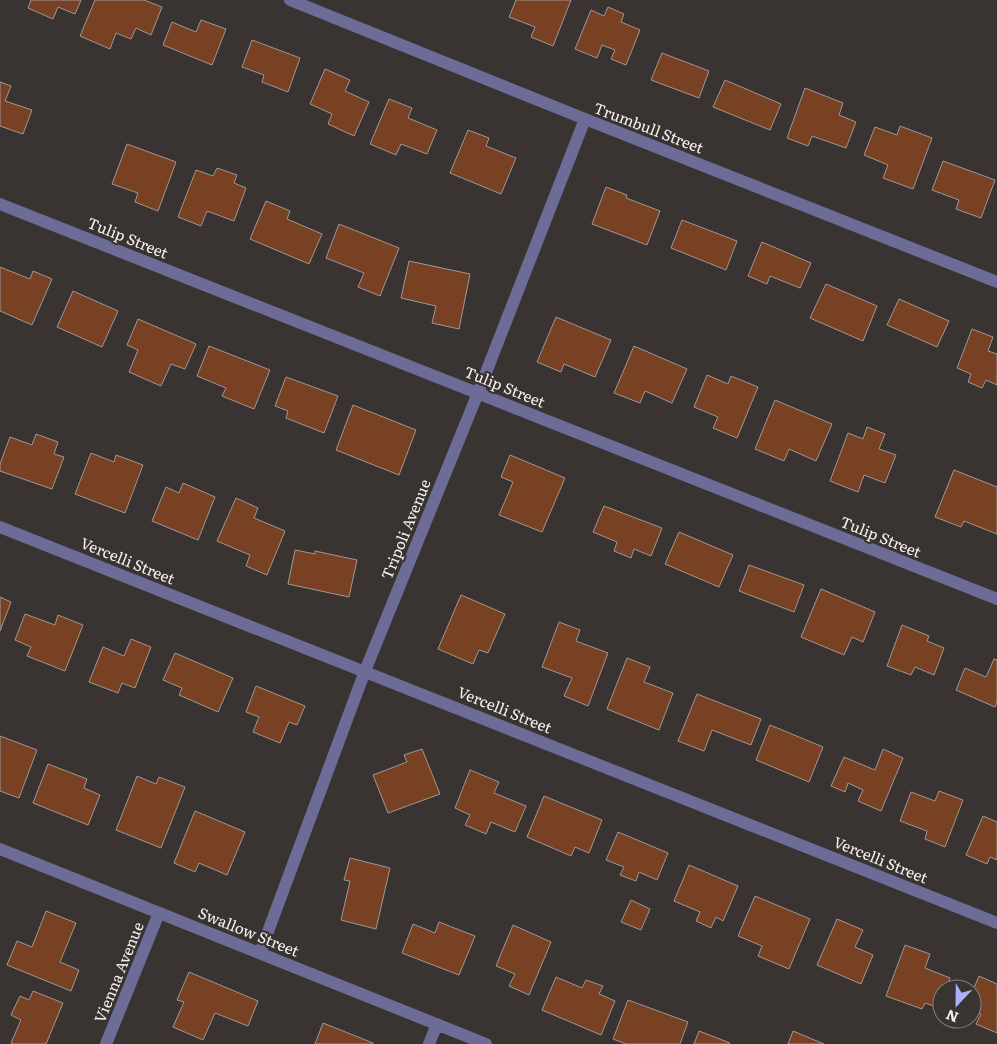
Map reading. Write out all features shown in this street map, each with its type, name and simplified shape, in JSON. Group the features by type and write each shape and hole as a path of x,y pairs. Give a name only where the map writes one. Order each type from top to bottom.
{"street":[{"name":"Trumbull Street","path":"290,0 997,282"},
{"name":"Tripoli Avenue","path":"260,953 365,671 478,393 585,119"},
{"name":"Tulip Street","path":"0,204 997,599"},
{"name":"Vercelli Street","path":"0,527 997,922"},
{"name":"Swallow Street","path":"0,849 486,1044"},
{"name":"Vienna Avenue","path":"106,1044 159,913"},
{"path":"429,1044 437,1024"}],"building":[{"path":"31,0 81,0 75,14 58,7 53,19 28,8"},
{"path":"95,0 144,0 162,7 151,35 136,28 131,39 116,33 110,49 80,36"},
{"path":"516,0 571,0 553,46 531,37 535,27 509,17"},
{"path":"608,7 624,14 621,22 640,30 626,65 611,59 615,50 602,45 597,58 575,49 591,10 604,16"},
{"path":"201,20 226,29 212,65 163,45 172,22 196,32"},
{"path":"252,40 300,58 288,92 262,82 264,75 242,67"},
{"path":"662,53 709,71 699,98 651,80"},
{"path":"325,69 350,80 345,91 369,102 354,136 328,124 332,114 310,104"},
{"path":"725,80 781,104 770,130 713,107"},
{"path":"0,82 11,86 5,101 32,110 23,134 0,126"},
{"path":"805,88 843,103 839,115 856,122 846,148 812,136 808,146 787,138"},
{"path":"389,99 412,108 408,118 437,130 427,154 401,144 396,155 370,144"},
{"path":"900,126 932,138 913,189 883,178 888,165 864,155 875,127 897,135"},
{"path":"468,130 489,138 486,146 516,158 501,194 450,173"},
{"path":"127,144 176,162 158,211 135,202 138,193 112,184"},
{"path":"943,161 995,180 981,218 956,209 959,200 932,190"},
{"path":"217,168 237,175 234,183 246,188 234,221 207,211 201,226 178,217 196,170 213,176"},
{"path":"606,187 627,195 626,198 660,211 647,245 592,224"},
{"path":"266,201 290,211 287,219 322,234 309,264 250,239"},
{"path":"682,220 737,241 726,270 671,248"},
{"path":"339,224 399,248 380,296 358,287 364,273 326,258"},
{"path":"762,242 811,263 800,288 770,276 767,284 748,276"},
{"path":"409,261 470,274 459,329 432,323 436,306 401,298"},
{"path":"0,267 30,279 33,271 52,279 32,325 0,311"},
{"path":"826,284 877,306 863,341 810,318"},
{"path":"73,291 118,311 102,347 57,327"},
{"path":"899,299 949,321 937,347 887,325"},
{"path":"556,317 611,340 595,377 564,364 561,372 537,362"},
{"path":"138,319 196,344 185,369 171,364 161,386 129,372 138,350 127,345"},
{"path":"972,329 993,337 988,351 997,354 997,385 986,380 982,388 968,382 971,374 957,368"},
{"path":"209,346 270,370 254,409 222,396 226,388 197,376"},
{"path":"634,346 687,369 672,403 645,391 640,403 614,393"},
{"path":"707,375 728,384 731,376 758,387 737,438 713,428 718,417 694,407"},
{"path":"286,377 338,396 324,433 286,418 288,411 275,406"},
{"path":"775,400 832,424 816,461 789,449 784,461 755,449"},
{"path":"353,405 416,430 399,475 336,450"},
{"path":"867,427 885,434 879,449 896,455 885,483 864,475 858,492 830,481 848,433 863,439"},
{"path":"36,434 58,442 54,454 64,457 52,489 0,471 0,464 10,437 32,445"},
{"path":"91,453 114,462 116,455 143,465 125,513 75,494"},
{"path":"510,455 565,478 542,532 499,515 513,482 501,477"},
{"path":"954,470 997,487 997,534 964,521 961,527 935,517"},
{"path":"183,483 215,497 198,540 152,521 166,487 179,493"},
{"path":"236,498 258,508 254,518 285,531 267,575 246,566 250,555 217,541"},
{"path":"604,506 662,528 651,556 634,549 631,558 614,551 617,542 593,532"},
{"path":"679,532 733,555 719,587 665,564"},
{"path":"295,550 315,554 315,551 357,560 349,597 288,584"},
{"path":"749,565 804,585 794,612 739,591"},
{"path":"821,589 875,612 863,642 852,637 844,655 801,637"},
{"path":"461,595 505,614 488,653 479,650 473,664 438,649"},
{"path":"0,597 11,602 0,631"},
{"path":"25,614 55,625 58,615 83,625 65,671 27,656 31,647 15,640"},
{"path":"559,622 580,630 576,641 608,653 588,706 564,696 572,678 542,667"},
{"path":"902,625 929,636 927,641 944,648 934,675 915,667 911,675 887,666"},
{"path":"131,639 151,647 135,688 122,683 118,693 89,682 103,647 124,656"},
{"path":"175,653 233,678 218,712 179,695 182,688 163,680"},
{"path":"627,658 650,667 644,682 673,693 659,730 607,709"},
{"path":"994,659 997,660 997,702 995,707 956,690 965,668 986,677"},
{"path":"256,686 305,706 297,725 289,722 280,743 253,732 259,717 246,712"},
{"path":"697,694 761,719 751,745 712,730 704,751 678,741"},
{"path":"770,725 823,747 809,782 756,760"},
{"path":"0,736 37,750 19,798 0,791"},
{"path":"422,749 440,794 388,813 373,775 407,762 404,755"},
{"path":"883,749 903,758 881,811 858,801 863,790 848,783 845,792 831,786 844,757 875,770"},
{"path":"48,764 87,779 84,788 100,795 88,825 33,803"},
{"path":"470,770 499,782 494,793 526,806 515,832 491,822 486,834 465,825 470,815 455,808"},
{"path":"137,776 156,784 159,777 185,787 161,848 116,830"},
{"path":"939,791 963,800 945,847 925,839 927,831 900,821 911,792 935,801"},
{"path":"544,796 602,820 589,853 575,847 571,856 527,837"},
{"path":"195,811 245,832 227,875 199,863 195,872 174,863"},
{"path":"983,816 997,822 997,860 990,857 987,864 966,855"},
{"path":"618,832 668,853 657,880 639,872 636,881 620,875 624,867 606,860"},
{"path":"350,858 390,868 376,929 341,920 350,881 344,880"},
{"path":"689,865 738,886 723,921 716,917 711,928 696,921 700,912 674,901"},
{"path":"755,896 810,919 789,969 758,956 762,946 738,936"},
{"path":"631,900 650,909 641,930 621,922"},
{"path":"46,911 76,923 60,962 79,970 71,991 7,965 17,941 32,947"},
{"path":"837,919 863,930 855,947 873,955 861,984 817,965"},
{"path":"439,922 475,936 459,975 402,953 413,924 435,933"},
{"path":"513,925 551,942 529,995 509,986 515,974 496,966"},
{"path":"905,945 930,954 925,968 950,978 932,979 932,1006 925,1003 922,1009 886,996"},
{"path":"189,972 258,1001 248,1026 215,1013 203,1040 173,1027 184,1002 177,1000"},
{"path":"979,976 997,984 997,1033 982,1027 982,979 978,979"},
{"path":"556,977 582,988 586,980 603,986 599,994 615,1001 601,1035 542,1010"},
{"path":"33,991 63,1003 46,1044 13,1044 11,1043 21,1020 11,1015 20,996 29,1000"},
{"path":"628,1000 688,1022 680,1044 626,1044 613,1039"},
{"path":"323,1023 373,1043 373,1044 315,1044"},
{"path":"699,1031 730,1043 694,1044"},
{"path":"793,1031 824,1044 788,1044"}]}
